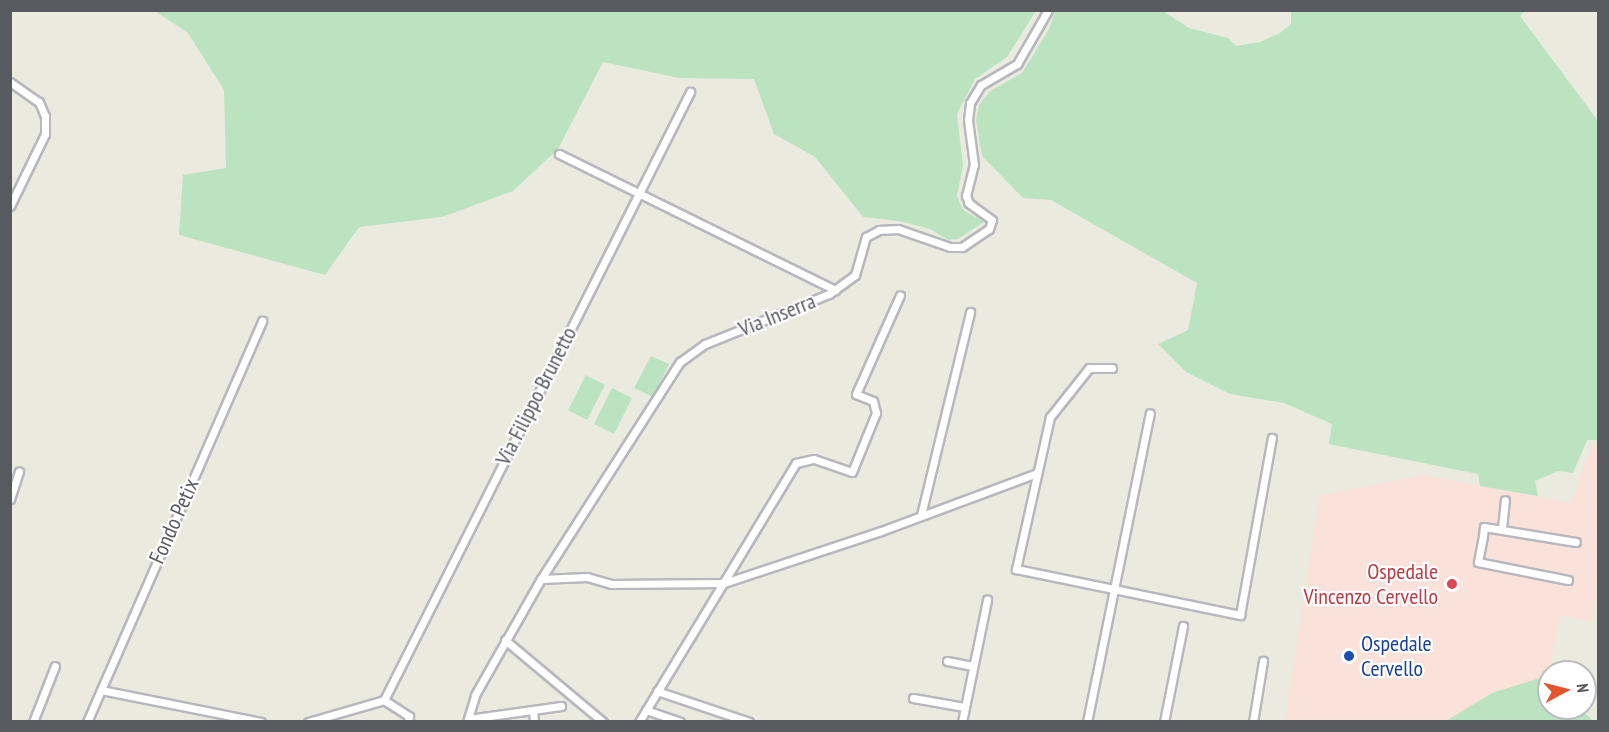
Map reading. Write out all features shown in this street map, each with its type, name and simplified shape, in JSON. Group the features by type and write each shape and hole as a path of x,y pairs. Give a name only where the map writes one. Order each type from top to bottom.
{"street":[{"name":"Via Inserra","path":"468,720 475,695 541,579 680,363 705,344 835,290 855,275 866,237 879,230 898,229 950,247 962,247 989,229 992,220 969,203 966,196 974,165 968,120 970,103 981,85 1017,64 1048,10"},
{"path":"10,82 39,102 45,116 45,134 10,206"},
{"name":"Via Filippo Brunetto","path":"384,700 690,92"},
{"path":"559,154 835,290"},
{"path":"639,722 796,463 814,459 852,472 876,413 873,401 856,394 900,295"},
{"path":"921,515 970,312"},
{"name":"Fondo Petix","path":"87,722 262,321"},
{"path":"1112,368 1089,368 1050,417 1016,569 1240,615 1272,438"},
{"path":"1088,722 1117,591 1150,413"},
{"path":"10,500 19,471"},
{"path":"541,579 587,577 610,584 724,583 1036,473"},
{"path":"1502,528 1505,500"},
{"path":"1569,580 1478,562 1484,527 1502,528 1576,543"},
{"path":"962,722 987,600"},
{"path":"1164,722 1183,626"},
{"path":"505,640 603,722"},
{"path":"946,661 973,666"},
{"path":"1253,722 1263,661"},
{"path":"33,722 55,666"},
{"path":"101,690 261,722"},
{"path":"657,691 749,722"},
{"path":"913,699 964,707"},
{"path":"308,722 384,700 409,716 408,722"},
{"path":"468,720 489,719 561,706"},
{"path":"533,710 534,722"},
{"path":"646,710 680,722"}],"shaded area":[{"name":"Ospedale Vincenzo Cervello","path":"1592,445 1598,446 1598,578 1592,622 1560,615 1551,660 1537,660 1537,680 1492,693 1446,721 1285,722 1319,496 1423,475 1571,503"}],"green space":[{"path":"155,11 1036,11 1007,57 975,79 957,114 963,165 957,196 963,210 984,222 958,239 948,240 930,229 899,221 863,217 815,157 774,134 754,79 679,78 603,62 558,149 513,191 442,217 359,227 325,275 179,235 183,175 226,168 224,90 188,33"},
{"path":"1055,11 1163,11 1189,28 1228,38 1236,46 1260,42 1280,33 1291,24 1291,11 1525,11 1520,16 1598,121 1598,440 1587,440 1573,473 1558,471 1535,481 1538,496 1480,486 1478,474 1329,444 1332,424 1284,403 1230,394 1186,372 1158,344 1188,330 1197,283 1051,200 1023,198 982,156 976,120 979,105 990,91 1022,73 1049,29"},
{"path":"651,356 669,364 653,397 634,388"},
{"path":"586,375 605,385 587,420 568,410"},
{"path":"612,388 632,398 614,434 594,424"},
{"path":"1537,679 1537,720 1593,721 1446,721 1492,693"}],"place":[{"name":"Ospedale Vincenzo Cervello","path":"1452,584"},
{"name":"Ospedale Cervello","path":"1349,656"}]}
